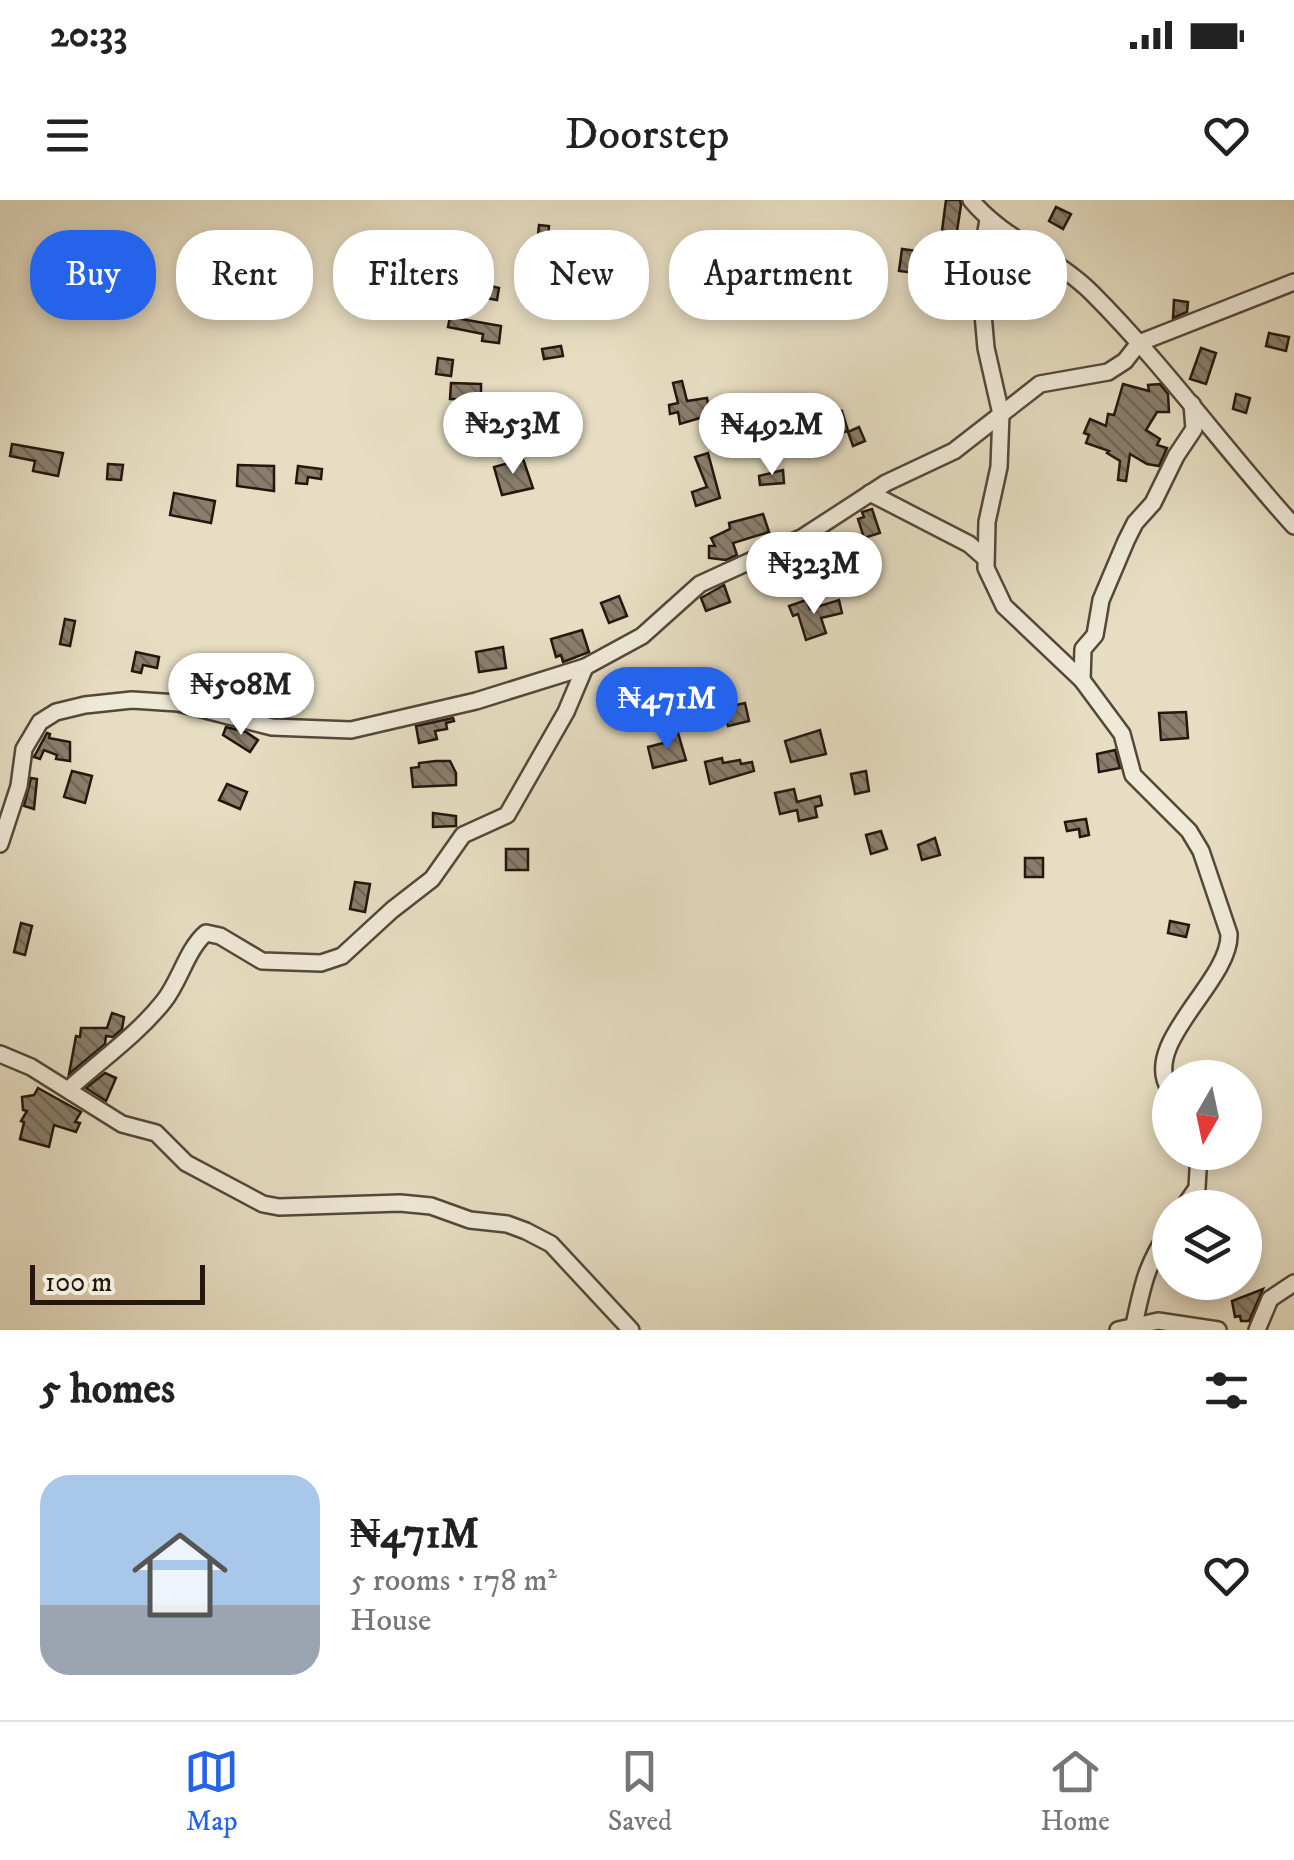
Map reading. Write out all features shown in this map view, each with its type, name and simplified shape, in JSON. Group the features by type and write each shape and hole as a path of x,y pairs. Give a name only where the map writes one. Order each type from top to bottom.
{"street":[{"path":"970,200 988,220 1090,290 1294,526"},
{"path":"988,220 979,268 986,348 1002,414 1000,467 986,522 986,568 1004,606 1082,680 1122,734 1133,775 1189,831 1202,851 1229,934 1230,946 1191,1006 1165,1060"},
{"path":"0,844 19,786 24,749 40,722 56,712 132,700 178,703 272,726 351,730 476,701 585,667 642,636 700,584 803,538 870,493 954,451 1040,384 1108,372 1125,361 1139,343 1294,282"},
{"path":"1082,680 1083,649 1095,635 1101,600 1126,541 1154,503 1194,428 1192,404"},
{"path":"870,493 969,544 985,558"},
{"path":"71,1092 71,1087 98,1067 168,996 196,941 206,934 220,936 262,961 287,962 321,963 342,956 362,940 432,879 463,835 507,814 566,712 585,667"},
{"path":"0,1054 31,1066 122,1124 156,1133 186,1163 264,1204 431,1206 470,1220 507,1224 526,1231 551,1244 631,1330"},
{"path":"1152,1257 1126,1328 1158,1322 1218,1330"},
{"path":"1259,1330 1270,1299 1294,1282"}],"building":[{"path":"946,200 960,200 957,230 942,230"},
{"path":"1056,207 1071,214 1063,229 1049,221"},
{"path":"902,249 908,250 908,272 899,271"},
{"path":"1174,300 1188,302 1187,312 1173,318"},
{"path":"449,320 501,326 499,343 482,341 483,334 448,327"},
{"path":"1269,333 1289,337 1286,351 1266,346"},
{"path":"561,346 563,356 544,359 542,349"},
{"path":"1201,348 1216,353 1206,384 1190,379"},
{"path":"438,358 453,360 451,376 436,374"},
{"path":"682,381 687,401 707,398 710,415 680,424 678,412 670,414 669,405 678,403 673,383"},
{"path":"451,383 481,384 481,400 450,399"},
{"path":"1123,384 1149,391 1148,385 1160,384 1168,394 1169,412 1157,412 1146,430 1160,439 1157,445 1167,448 1159,466 1130,454 1126,481 1118,480 1120,461 1109,451 1086,443 1089,435 1084,433 1090,419 1106,426 1108,414 1114,415"},
{"path":"1236,394 1250,398 1246,413 1233,409"},
{"path":"807,402 815,422 806,425 799,405"},
{"path":"842,411 848,431 838,434 832,413"},
{"path":"859,427 865,441 853,446 848,432"},
{"path":"12,444 63,453 58,476 33,471 35,461 10,456"},
{"path":"708,453 720,498 696,506 692,492 707,487 695,457"},
{"path":"523,459 533,488 502,495 494,467"},
{"path":"108,464 123,465 121,480 107,479"},
{"path":"238,465 274,466 274,491 237,486"},
{"path":"298,466 322,469 321,479 308,477 307,484 296,483"},
{"path":"783,470 784,483 760,485 759,476"},
{"path":"174,493 215,501 211,523 170,515"},
{"path":"872,509 880,533 864,538 858,519 864,517 862,512"},
{"path":"763,514 769,532 733,543 737,555 726,560 709,558 709,546 715,546 711,538 730,529 729,523"},
{"path":"827,557 834,582 817,587 809,562"},
{"path":"724,585 730,602 706,611 701,598"},
{"path":"619,596 627,616 609,623 601,603"},
{"path":"806,600 810,609 839,600 842,613 821,618 826,633 806,640 798,614 793,616 789,606"},
{"path":"65,619 75,621 70,646 60,644"},
{"path":"582,630 589,652 563,662 561,655 556,657 551,639"},
{"path":"503,647 506,668 479,672 476,652"},
{"path":"136,652 159,657 157,668 143,665 141,673 132,671"},
{"path":"272,659 281,660 279,674 297,676 291,714 235,706 237,684 268,686"},
{"path":"745,703 749,721 728,726 723,708"},
{"path":"1186,712 1188,738 1161,740 1159,713"},
{"path":"453,718 454,721 446,723 447,729 435,731 437,739 419,743 416,726"},
{"path":"226,727 258,740 250,752 223,735"},
{"path":"820,730 826,754 791,762 785,741"},
{"path":"47,733 49,738 70,742 70,761 56,759 57,755 44,750 40,759 34,757"},
{"path":"678,733 686,760 653,768 648,747 671,741 670,735"},
{"path":"1115,750 1120,768 1099,772 1097,754"},
{"path":"722,758 723,763 752,762 754,771 710,784 705,762"},
{"path":"450,761 456,785 413,787 411,768"},
{"path":"72,771 92,776 85,803 64,797"},
{"path":"866,771 869,791 855,794 851,774"},
{"path":"31,778 37,779 34,809 24,806"},
{"path":"227,784 247,792 240,809 219,800"},
{"path":"794,789 797,802 820,796 822,805 815,807 817,817 799,821 797,810 780,814 775,793"},
{"path":"433,813 456,816 456,826 433,827"},
{"path":"1086,819 1089,835 1080,837 1079,829 1067,831 1065,822"},
{"path":"881,831 887,849 871,854 866,835"},
{"path":"935,838 940,855 922,860 918,845"},
{"path":"506,849 528,849 528,870 506,870"},
{"path":"1025,858 1043,858 1043,877 1025,877"},
{"path":"355,882 370,884 365,912 350,909"},
{"path":"1170,921 1189,925 1186,937 1168,933"},
{"path":"21,923 32,926 25,955 14,952"},
{"path":"112,1013 124,1017 122,1029 113,1037 106,1036 105,1044 69,1074 81,1028 107,1028"},
{"path":"105,1073 116,1078 106,1101 86,1088"},
{"path":"38,1088 81,1112 75,1122 80,1123 76,1132 54,1125 49,1147 20,1139 24,1122 21,1121 27,1111 23,1110 22,1097 34,1095"},
{"path":"1258,1300 1249,1321 1235,1317 1232,1301"}]}
